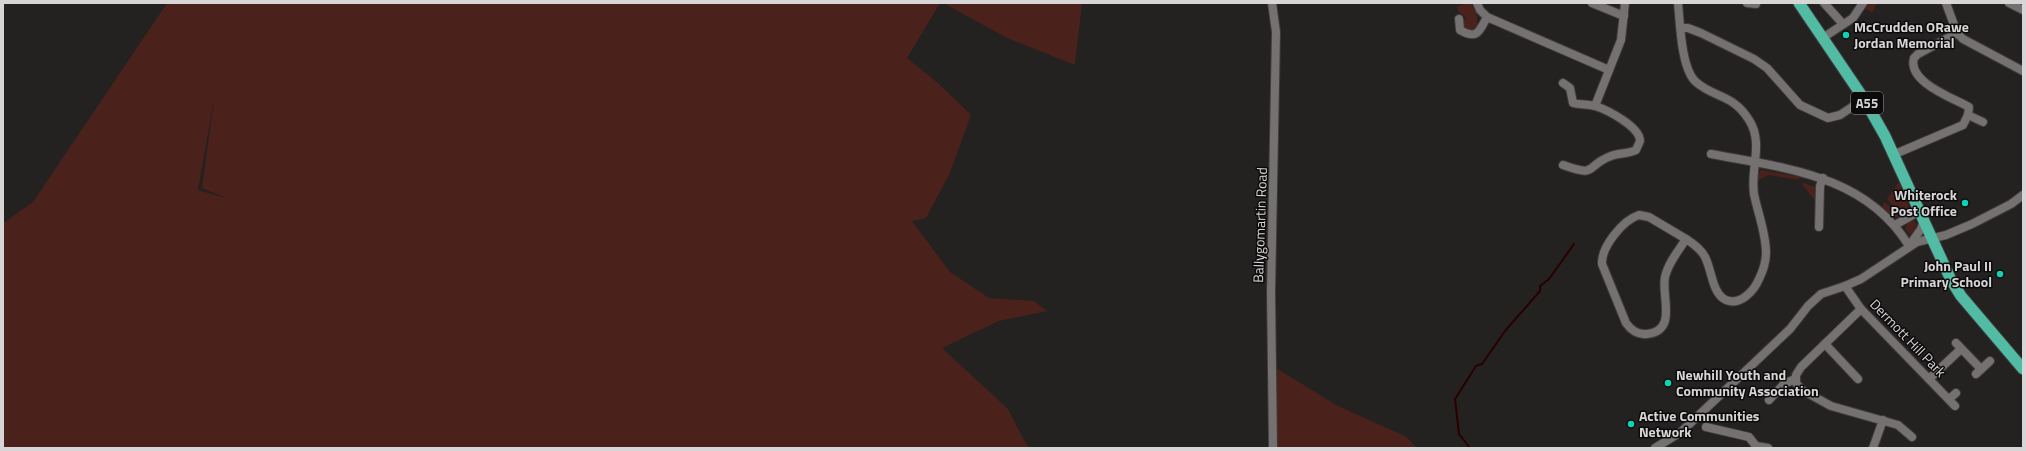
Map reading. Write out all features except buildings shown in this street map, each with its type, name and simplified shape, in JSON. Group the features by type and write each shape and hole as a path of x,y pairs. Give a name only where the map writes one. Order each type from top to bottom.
{"highway":[{"name":"A55","path":"1799,3 1824,37 1864,99 1895,154 1947,274 1961,296 2023,369"}],"street":[{"name":"Ballygomartin Road","path":"1272,3 1276,32 1271,292 1273,448"},
{"path":"1477,3 1480,10 1487,17 1610,70"},
{"path":"1592,3 1624,16"},
{"path":"1595,106 1621,40 1625,3"},
{"path":"1678,3 1687,67 1691,76 1702,86 1737,104 1749,120 1755,133 1756,163 1754,193 1765,238 1766,254 1764,268 1758,282 1749,293 1741,300 1726,300 1720,296 1716,289 1706,258 1701,251 1686,239 1649,217 1639,215 1628,221 1604,249 1602,264 1624,316 1631,329 1638,333 1651,334 1662,327 1665,322 1667,314 1664,285 1665,276 1686,239"},
{"path":"1824,3 1843,24"},
{"path":"1824,37 1858,14 1864,3"},
{"path":"1946,3 1957,33 1963,39 2023,71"},
{"path":"2009,3 2023,10"},
{"path":"1459,19 1460,30 1468,35 1475,35 1479,32 1487,17"},
{"path":"1681,28 1688,28 1701,33 1754,59 1772,74 1800,105 1828,118 1840,115 1864,99"},
{"path":"1895,154 1963,125 1968,115 1969,107 1924,83 1913,66 1914,58 1918,54 1957,33"},
{"path":"1563,83 1570,88 1574,103 1595,106 1635,129 1640,137 1638,148 1631,152 1611,156 1588,172 1580,172 1563,165"},
{"path":"1968,115 1984,122"},
{"path":"1711,154 1823,178 1838,184 1873,205 1895,225 1909,246"},
{"path":"1819,227 1820,186 1823,178"},
{"path":"1655,448 1681,432 1790,329 1805,303 1821,294 1845,286 1878,268 1909,246 1972,224 2011,204 2023,194"},
{"path":"1895,225 1922,216 1920,230 1909,246"},
{"name":"Dermott Hill Park","path":"1845,286 1861,309 1955,406"},
{"path":"1861,309 1797,372 1795,380 1798,387 1831,406 1901,426 1912,437"},
{"path":"1825,344 1858,379"},
{"path":"1929,379 1958,346 1978,371 1990,361"},
{"path":"1769,400 1784,384 1795,380"},
{"path":"1949,399 1956,393"},
{"path":"1874,448 1882,420"},
{"path":"1706,428 1749,437 1756,447 1768,448"}],"shaded area":[{"path":"167,3 940,3 907,58 938,83 971,115 949,175 926,218 912,221 950,272 989,298 1034,301 1047,311 999,321 942,348 1008,409 1026,444 1031,448 3,448 3,223 33,202","holes":["214,99 202,188 229,199 198,190"]},
{"path":"943,3 1082,3 1075,65 1007,38"},
{"path":"1471,3 1477,16 1477,27 1470,31 1463,28 1463,22 1466,18 1458,11 1457,7"},
{"path":"1868,3 1877,3 1872,13 1865,9"},
{"path":"1761,170 1795,176 1796,174 1800,175 1799,180 1769,175 1758,180"},
{"path":"1898,183 1901,185 1909,207 1907,211 1901,214 1887,199"},
{"path":"1802,184 1815,187 1815,201"},
{"path":"1885,202 1900,217 1891,217 1880,209"},
{"path":"1909,221 1914,221 1917,225 1910,235 1905,228"},
{"path":"1271,365 1338,406 1405,436 1417,448 1273,448"}],"waterway":[{"path":"1470,448 1459,434 1455,399 1476,366 1482,364 1505,331 1540,291 1540,286 1549,279 1574,244"}],"place":[{"name":"McCrudden ORawe Jordan Memorial","path":"1846,35"},
{"name":"Whiterock Post Office","path":"1965,203"},
{"name":"John Paul II Primary School","path":"2000,274"},
{"name":"Newhill Youth and Community Association","path":"1668,383"},
{"name":"Active Communities Network","path":"1631,424"}]}
